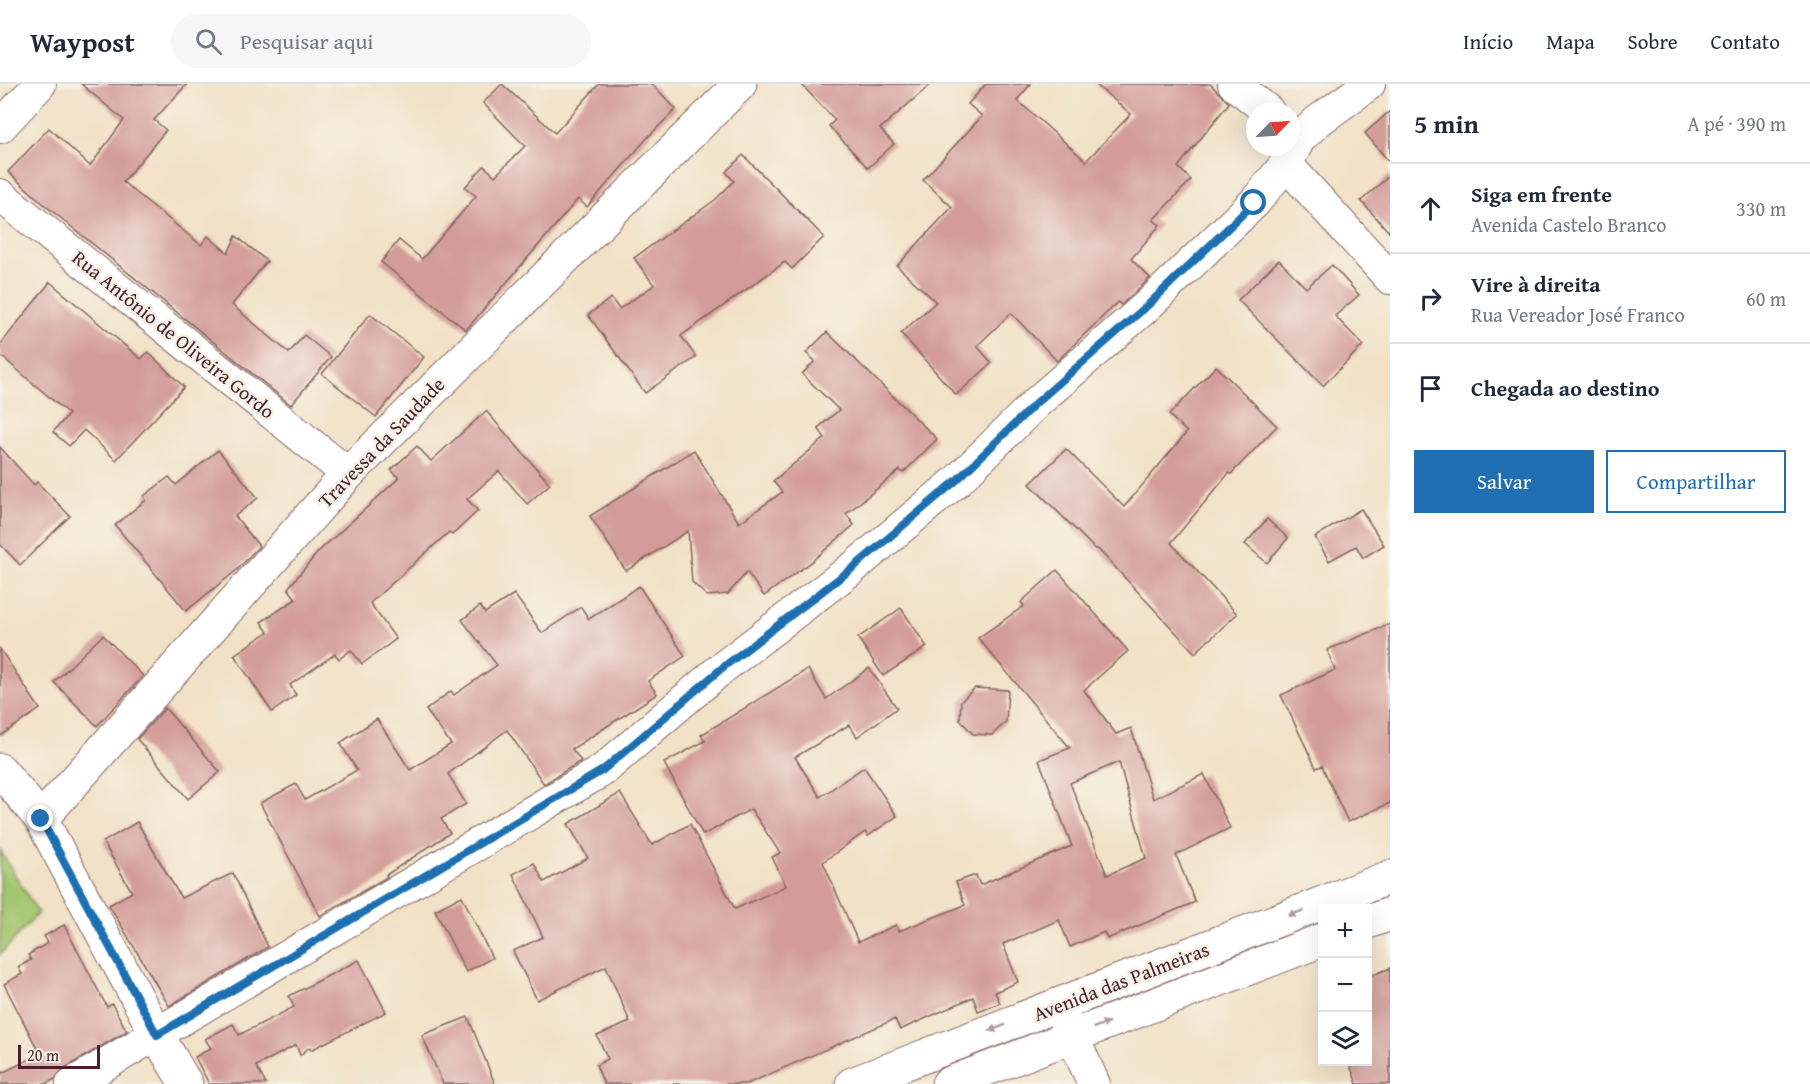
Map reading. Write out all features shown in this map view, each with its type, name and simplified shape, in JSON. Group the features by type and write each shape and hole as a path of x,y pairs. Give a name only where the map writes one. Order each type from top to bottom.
{"street":[{"path":"0,127 40,84"},
{"name":"Travessa da Saudade","path":"41,819 348,474 740,84"},
{"path":"1234,84 1257,102"},
{"path":"1300,136 1325,84"},
{"path":"1300,137 1369,84"},
{"path":"1300,140 1390,278"},
{"path":"72,1084 603,770 722,668 854,567 957,480 1036,403 1148,305 1254,203 1287,156"},
{"name":"Rua Antônio de Oliveira Gordo","path":"0,195 348,474"},
{"path":"0,770 41,819 157,1035 186,1084"},
{"name":"Avenida das Palmeiras","path":"852,1084 1390,877"},
{"path":"1372,921 1390,914"},
{"name":"Avenida das Palmeiras","path":"948,1084 1318,942"},
{"path":"1058,1005 1094,1084"}],"green space":[{"path":"0,850 38,913 0,955"}],"building":[{"path":"81,84 187,84 154,120 166,130 123,182 201,245 208,236 228,253 236,236 267,261 232,305 289,353 304,335 331,357 291,405 46,206 8,172 49,128 90,166 124,120"},
{"path":"502,84 555,133 599,84 652,84 676,109 649,136 587,207 578,199 466,330 381,262 399,240 422,259 476,196 465,187 484,166 495,176 525,146 483,103"},
{"path":"801,84 931,84 880,129 894,144 868,168 829,126 835,120"},
{"path":"986,84 1031,84 1017,100 1086,161 1131,114 1095,84 1210,84 1229,103 1178,167 1191,180 1153,220 1160,225 1131,259 1150,278 1121,305 1118,302 1057,361 1011,313 977,346 992,363 956,395 901,333 936,302 897,266 952,207 923,180 982,116 968,104"},
{"path":"1390,111 1390,163 1365,133"},
{"path":"743,155 824,237 792,269 785,262 681,336 696,357 645,393 588,315 611,298 619,309 654,285 634,258 715,200 734,181 726,172"},
{"path":"1390,175 1390,233 1361,201"},
{"path":"1279,260 1306,288 1332,265 1359,295 1335,316 1363,345 1323,386 1238,300"},
{"path":"50,282 141,359 148,352 184,387 116,460 84,430 69,446 53,432 69,414 0,355 0,345"},
{"path":"370,314 424,357 376,417 322,374"},
{"path":"827,332 937,439 903,473 900,470 846,514 854,525 811,562 764,596 747,572 728,594 707,596 692,582 688,531 626,571 590,516 694,450 739,523 782,492 773,481 825,438 818,428 839,410 802,374 815,361 806,353"},
{"path":"1216,366 1277,426 1231,474 1229,473 1171,543 1237,614 1195,653 1098,549 1095,549 1030,484 1066,449 1124,507 1187,432 1169,415"},
{"path":"486,411 550,484 527,504 499,471 467,499 478,511 452,535 449,532 370,603 396,639 362,664 351,650 339,659 335,654 290,685 296,695 272,712 234,655 268,632 261,622 296,599 288,588 318,552 399,478 391,470 417,446 431,461"},
{"path":"0,447 34,485 37,482 70,516 20,565 0,544"},
{"path":"218,450 258,498 235,516 259,546 237,570 186,611 115,525 146,500 144,496 169,477 176,485"},
{"path":"1361,509 1384,545 1363,558 1356,546 1329,561 1315,537"},
{"path":"1267,519 1288,538 1267,563 1245,544"},
{"path":"1057,570 1128,651 1084,690 1116,734 1131,728 1153,799 1204,774 1230,828 1176,855 1195,902 1107,939 1104,932 1070,947 1059,920 1003,944 1018,982 995,992 1000,1003 978,1011 973,997 900,1030 895,1019 747,1084 604,1084 596,1065 608,1059 597,1036 630,1022 606,966 537,1000 513,951 543,937 513,874 534,863 544,882 588,858 568,824 620,793 652,845 690,824 735,909 786,886 772,857 780,853 751,809 703,835 664,763 705,741 701,735 808,669 826,699 869,668 897,708 857,737 849,725 795,757 820,797 864,767 897,816 868,836 865,832 823,862 858,942 896,925 899,931 965,905 956,882 976,875 980,885 1072,846 1039,760 1070,748 978,638 1024,606 1021,602","holes":["1119,762 1146,858 1107,875 1070,783"]},
{"path":"639,586 685,656 648,681 657,694 572,749 581,761 544,784 507,730 448,774 466,804 441,819 450,833 386,875 387,877 320,916 260,803 296,784 305,800 357,770 340,743 377,719 410,770 451,744 426,710 451,691 454,695 497,665 462,620 480,606 485,613 514,594 542,633 581,607 589,619"},
{"path":"901,608 927,647 883,676 858,638"},
{"path":"1390,624 1390,803 1348,822 1322,766 1316,768 1281,695 1335,670 1327,650"},
{"path":"103,635 143,676 97,726 54,682"},
{"path":"0,649 40,709 0,736"},
{"path":"975,688 1008,690 1006,722 992,735 973,734 960,720 961,701"},
{"path":"165,708 220,772 188,799 137,739"},
{"path":"137,822 181,898 233,873 268,947 169,1006 109,905 132,892 103,842"},
{"path":"462,896 492,958 466,972 435,910"},
{"path":"64,925 107,1007 112,1004 127,1031 63,1069 55,1079 46,1084 0,1084 0,1074 40,1054 4,984 22,974 18,967 31,960 28,955 48,943 44,936"},
{"path":"359,960 386,1012 311,1050 310,1047 300,1055 296,1045 256,1066 266,1084 209,1084 195,1057 211,1048 205,1039 233,1024 239,1035 294,1007 289,996"},
{"path":"1390,968 1390,1084 1357,1084 1350,1066 1372,1066 1372,975"},
{"path":"468,1017 495,1084 443,1084 422,1035"}],"route":[{"path":"41,819 157,1035 603,770 722,668 854,567 957,480 1036,403 1148,305 1254,203"}]}
